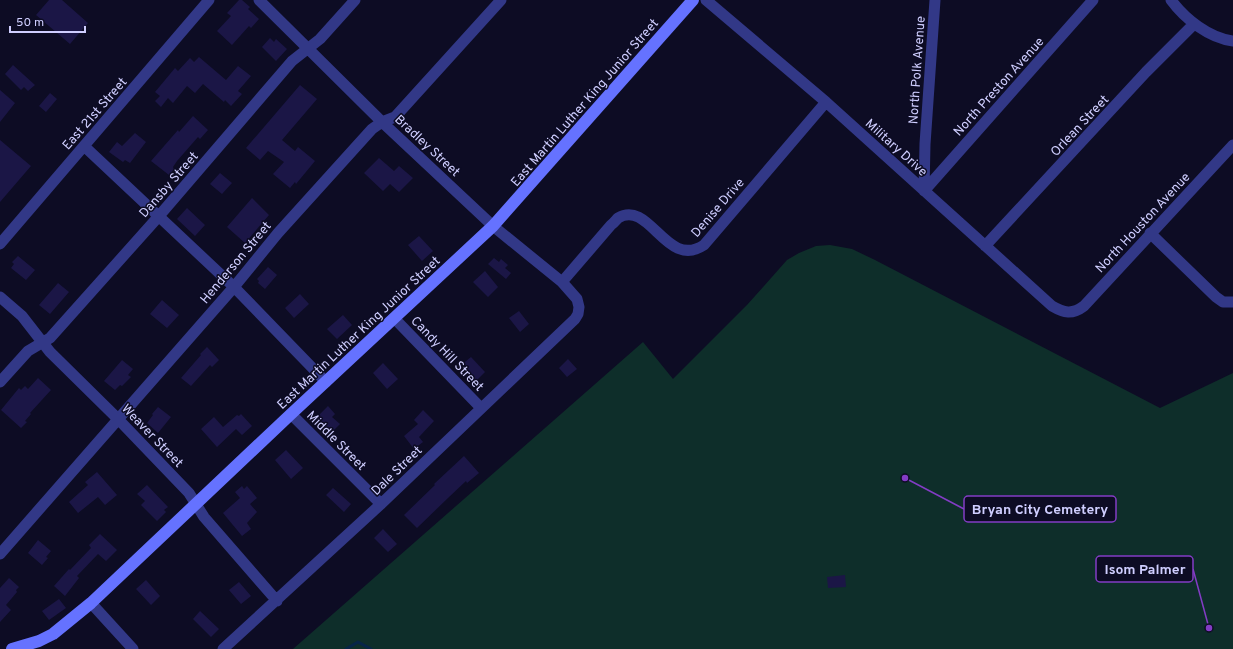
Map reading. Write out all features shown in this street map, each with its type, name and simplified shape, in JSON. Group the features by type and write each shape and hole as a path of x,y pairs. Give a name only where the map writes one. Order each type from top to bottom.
{"street":[{"name":"East 21st Street","path":"0,244 209,0"},
{"name":"Bradley Street","path":"259,0 382,122 493,226 562,282 577,299 579,307"},
{"name":"Dansby Street","path":"0,382 28,351 50,338 159,216 292,61 320,40 354,0"},
{"name":"Henderson Street","path":"0,554 234,286 283,227 372,129 382,122 395,117 501,0"},
{"name":"East Martin Luther King Junior Street","path":"12,649 39,641 53,634 91,603 493,226 693,0"},
{"name":"Military Drive","path":"706,0 826,102 1052,306 1069,313"},
{"name":"North Polk Avenue","path":"924,191 925,144 935,0"},
{"name":"North Preston Avenue","path":"924,191 1094,0"},
{"path":"1171,0 1194,24 1225,40 1233,41"},
{"name":"Orlean Street","path":"985,246 1146,72 1194,24"},
{"name":"Denise Drive","path":"562,282 611,225 619,218 625,216 633,215 638,217 673,247 680,250 697,250 704,245 826,102"},
{"name":"North Houston Avenue","path":"1069,313 1078,311 1084,306 1233,145"},
{"path":"84,146 234,286 326,382"},
{"path":"1150,233 1216,297 1223,302 1232,303"},
{"name":"Weaver Street","path":"0,297 22,316 50,352 118,419 189,493 204,516 277,601"},
{"name":"Dale Street","path":"224,649 381,504 575,319 578,314 579,307"},
{"name":"Candy Hill Street","path":"394,318 482,408"},
{"name":"Middle Street","path":"291,414 381,504"},
{"path":"91,603 133,649"}],"green space":[{"path":"830,245 852,249 875,260 1160,408 1233,373 1233,649 293,649 643,342 673,379 747,305 787,260 816,246"}],"building":[{"path":"49,0 62,0 88,23 70,44 36,15"},
{"path":"239,0 242,0 250,7 248,9 259,19 251,28 249,26 232,45 217,31 231,16 227,13"},
{"path":"270,38 274,42 276,39 287,49 276,61 262,47"},
{"path":"199,57 226,80 238,66 251,76 238,91 242,94 231,106 203,84 195,93 187,86 173,103 168,98 161,107 155,101 160,96 155,92 175,68 178,71 190,58 194,62"},
{"path":"13,65 35,85 28,91 24,87 21,90 5,74"},
{"path":"300,85 317,99 282,140 295,151 298,147 315,161 296,184 295,182 290,188 273,174 284,162 268,151 260,160 246,148"},
{"path":"0,90 15,103 0,122"},
{"path":"50,93 57,99 46,112 39,106"},
{"path":"193,116 208,130 200,139 198,137 177,161 173,167 174,169 169,175 151,161 178,130 179,132"},
{"path":"135,133 146,142 130,163 125,160 123,162 109,152 117,142 122,146"},
{"path":"0,140 31,166 0,202"},
{"path":"379,158 394,171 399,166 413,178 399,192 390,184 383,191 364,173"},
{"path":"220,173 232,183 222,194 210,184"},
{"path":"252,198 269,215 245,243 227,227"},
{"path":"187,208 205,225 195,236 177,219"},
{"path":"419,236 433,251 422,261 408,245"},
{"path":"18,256 35,270 26,280 11,268 14,264 12,262"},
{"path":"494,258 499,262 501,259 508,265 505,268 511,273 506,279 488,264"},
{"path":"268,267 277,275 265,289 258,283 259,281 257,279"},
{"path":"485,271 498,287 488,297 473,282"},
{"path":"58,283 69,292 50,314 39,305"},
{"path":"300,294 309,304 294,318 285,308"},
{"path":"162,300 179,315 167,328 150,314"},
{"path":"519,311 529,324 520,332 509,318"},
{"path":"343,315 352,325 337,339 327,329"},
{"path":"207,347 219,360 212,367 210,365 191,386 181,378"},
{"path":"471,357 485,372 475,382 460,366"},
{"path":"568,359 577,369 567,377 559,368"},
{"path":"122,360 133,369 128,375 131,377 122,386 120,385 115,390 104,381"},
{"path":"383,363 398,379 387,389 373,373"},
{"path":"38,378 51,390 30,413 31,414 25,421 27,422 21,428 1,410 19,388 21,390 25,386 28,389"},
{"path":"328,406 335,414 332,417 340,424 330,434 315,419"},
{"path":"158,407 171,417 158,433 147,423"},
{"path":"423,410 434,421 419,437 423,442 414,449 404,436 418,424 414,420"},
{"path":"241,414 252,426 242,435 236,429 217,447 201,429 214,417 223,427 237,415 239,416"},
{"path":"286,450 303,468 291,479 275,460"},
{"path":"464,456 479,473 467,483 466,481 417,528 404,515"},
{"path":"97,472 117,495 105,505 98,497 78,513 69,502 88,485 85,482"},
{"path":"147,485 168,507 164,510 166,512 157,521 141,505 145,501 137,494"},
{"path":"242,486 244,489 247,486 257,498 250,504 257,512 247,523 251,529 242,536 223,513 240,498 235,492"},
{"path":"333,488 351,504 344,512 326,495"},
{"path":"383,529 397,544 388,552 374,538"},
{"path":"100,534 117,550 106,561 98,554 77,576 79,578 65,596 54,586 91,548 89,545"},
{"path":"38,540 51,551 46,557 48,558 42,565 28,553"},
{"path":"845,575 846,587 828,588 827,577"},
{"path":"9,578 19,587 16,590 17,592 6,605 11,610 0,622 0,588"},
{"path":"146,580 160,596 151,605 136,589"},
{"path":"239,582 251,596 241,604 229,590"},
{"path":"59,599 66,608 49,620 42,611"},
{"path":"200,611 219,629 211,637 193,619"}],"waterway":[{"path":"346,649 358,642 371,649"}],"place":[{"name":"Bryan City Cemetery","path":"905,478"},
{"name":"Isom Palmer","path":"1209,628"}]}
